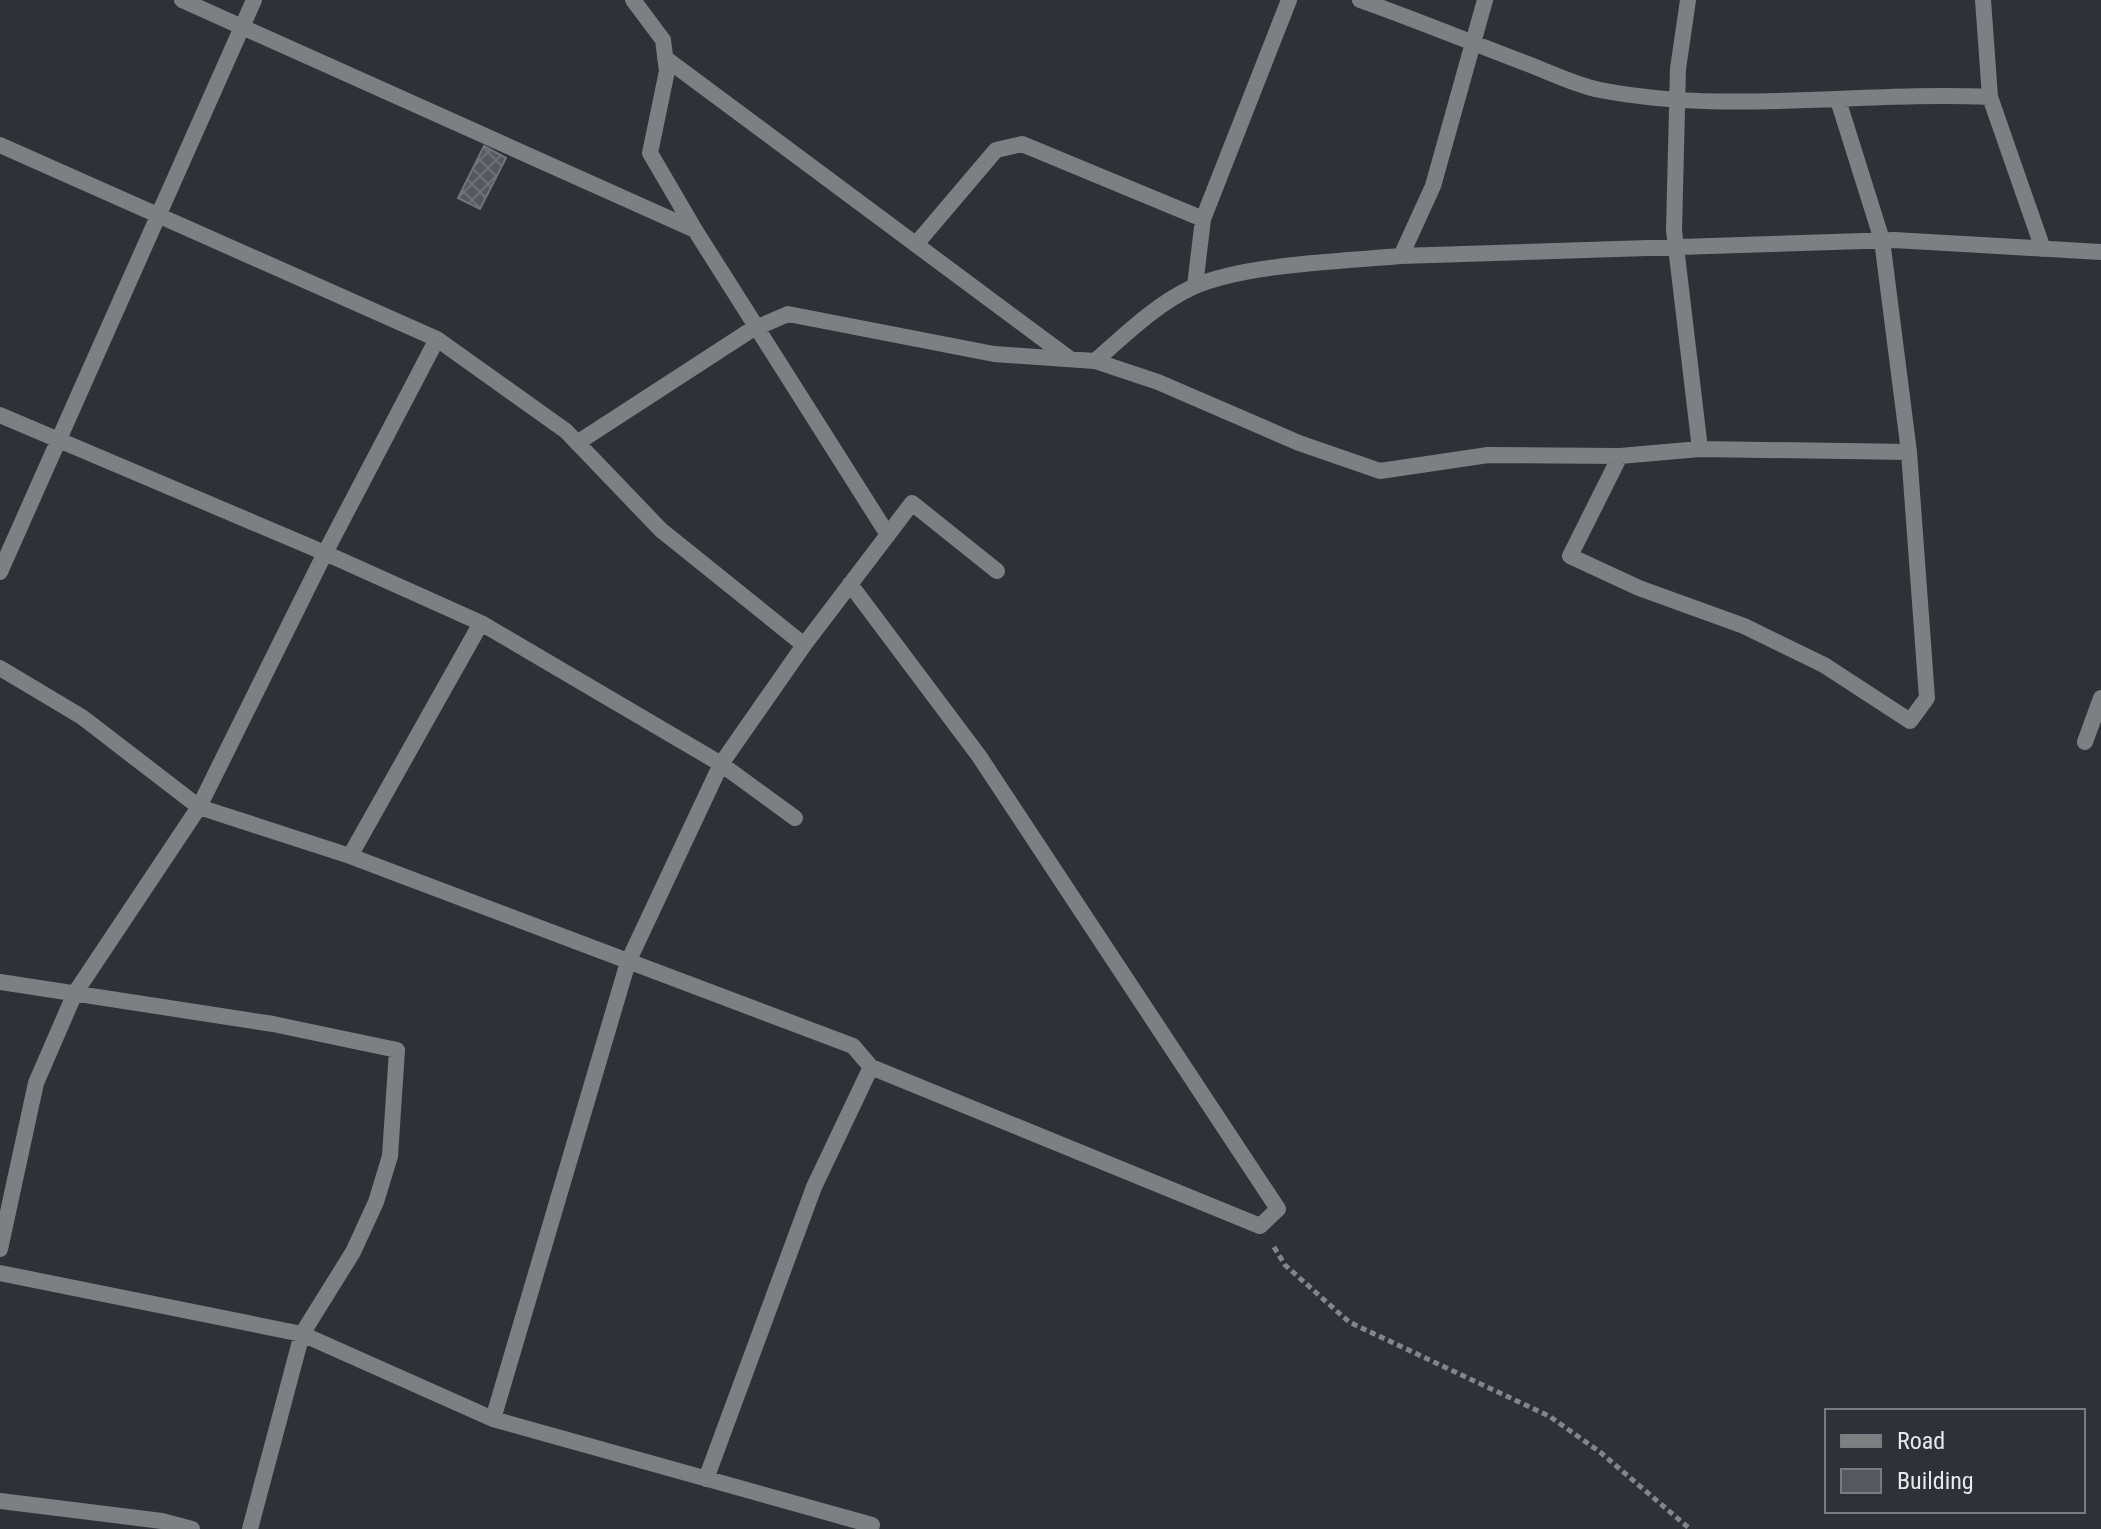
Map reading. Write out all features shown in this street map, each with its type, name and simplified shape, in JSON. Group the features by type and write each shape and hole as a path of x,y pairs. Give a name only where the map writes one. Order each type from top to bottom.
{"street":[{"path":"182,0 695,230"},
{"path":"0,572 254,0"},
{"path":"633,0 663,40 667,71 650,153 695,230 888,535"},
{"path":"1195,286 1203,219 1289,0"},
{"path":"1360,0 1525,62 1560,80 1677,101 1838,100 1934,94 1990,97"},
{"path":"1401,256 1433,186 1485,0"},
{"path":"1688,0 1677,101 1676,245 1700,449"},
{"path":"1983,0 1990,97 2043,249"},
{"path":"665,58 1072,360"},
{"path":"1620,456 1570,556 1639,588 1744,626 1824,665 1910,721 1927,698 1909,452 1882,240 1838,100"},
{"path":"917,243 996,150 1022,144 1203,219"},
{"path":"0,145 437,339 566,431 661,530 804,645"},
{"path":"1095,361 1167,301 1195,286 1307,264 1401,256 1882,240 2101,252"},
{"path":"577,443 756,327 788,314 994,354 1095,361 1158,382 1299,443 1380,471 1488,455 1620,456 1700,449 1909,452"},
{"path":"0,1249 36,1083 75,993 199,807 325,553 437,339"},
{"path":"0,415 481,623 721,764 795,818"},
{"path":"493,1419 628,962 721,764 804,645 912,503 997,571"},
{"path":"0,668 82,717 199,807 350,856 853,1046 871,1067 1260,1226 1278,1209 979,756 850,584"},
{"path":"350,856 481,623"},
{"path":"2085,742 2101,698"},
{"path":"0,982 273,1024 397,1050 390,1156 376,1202 353,1252 302,1334 250,1529"},
{"path":"706,1479 814,1187 871,1067"},
{"path":"0,1273 302,1334 493,1419 872,1525"},
{"path":"0,1501 162,1521 192,1529"}],"path":[{"path":"1260,1226 1285,1265 1349,1322 1549,1416 1600,1452 1690,1529"}],"building":[{"path":"484,146 506,158 480,209 458,198"}]}
